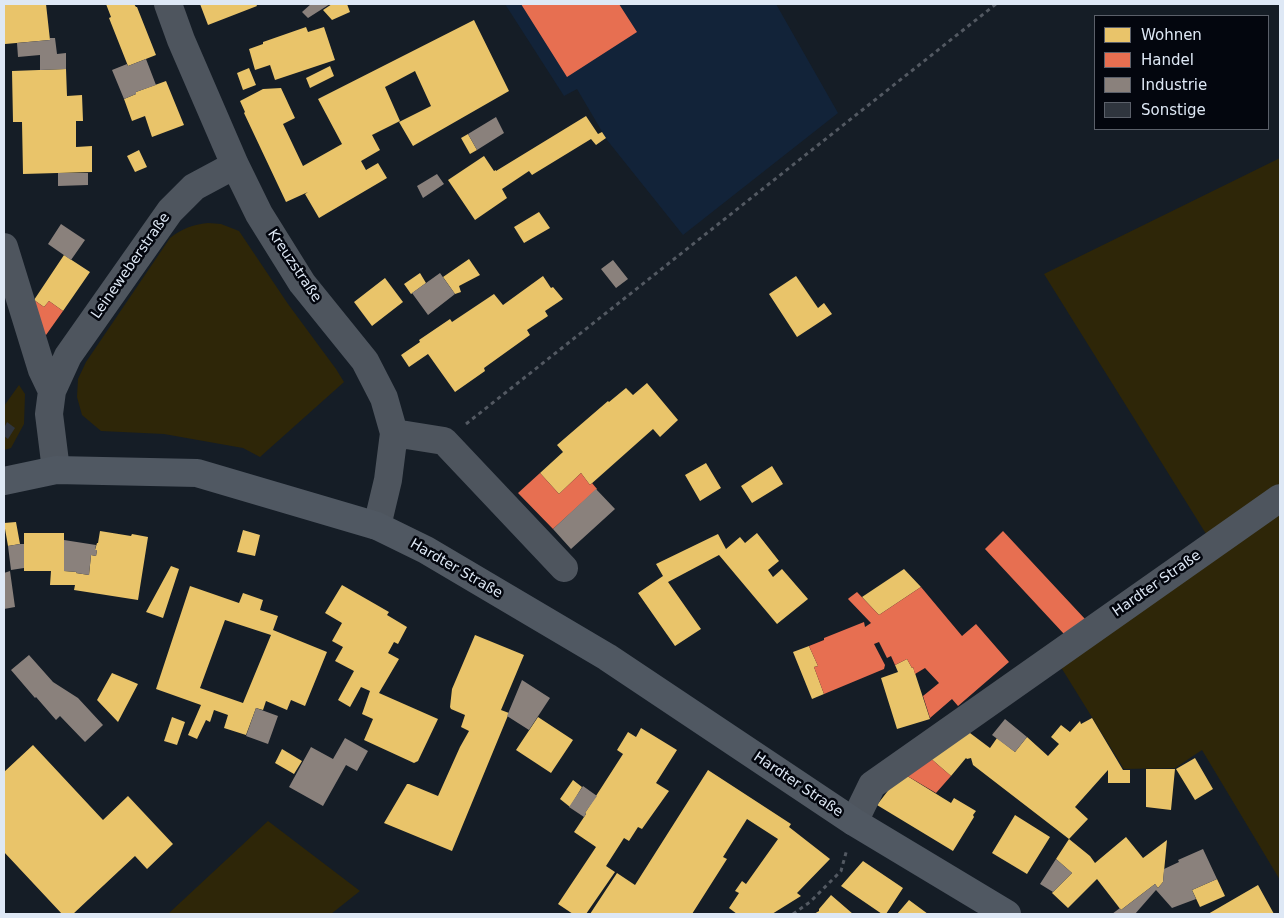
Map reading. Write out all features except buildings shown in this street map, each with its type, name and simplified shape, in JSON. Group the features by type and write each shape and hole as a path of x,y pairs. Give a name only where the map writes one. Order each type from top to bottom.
{"main road":[{"name":"Hardter Straße","path":"4,481 56,470 196,473 377,526 426,550 607,657 854,822 1007,914"}],"street":[{"name":"Kreuzstraße","path":"168,4 235,165 259,214 302,283 365,361 384,398 394,432 388,480 377,526"},
{"name":"Leineweberstraße","path":"56,470 49,414 52,391 68,356 170,210 194,187 235,165"},
{"path":"4,248 42,370 52,391"},
{"path":"394,432 444,441 564,568"},
{"name":"Hardter Straße","path":"854,822 872,785 1280,498"}],"path":[{"path":"444,441 996,4"},
{"path":"793,914 810,902 841,871 854,822"}],"shaded area":[{"path":"505,4 776,4 838,113 683,235 607,140 577,89 564,96"},
{"path":"1280,158 1280,486 1208,537 1044,274"},
{"path":"208,223 221,224 239,231 344,382 260,457 243,448 164,434 101,431 82,415 77,397 78,379 86,362 170,238 188,228"},
{"path":"19,385 25,394 24,424 11,448 4,450 4,406"},
{"path":"1280,508 1280,880 1202,750 1175,768 1124,769 1059,664"},
{"path":"268,821 360,891 331,914 168,914"}]}
